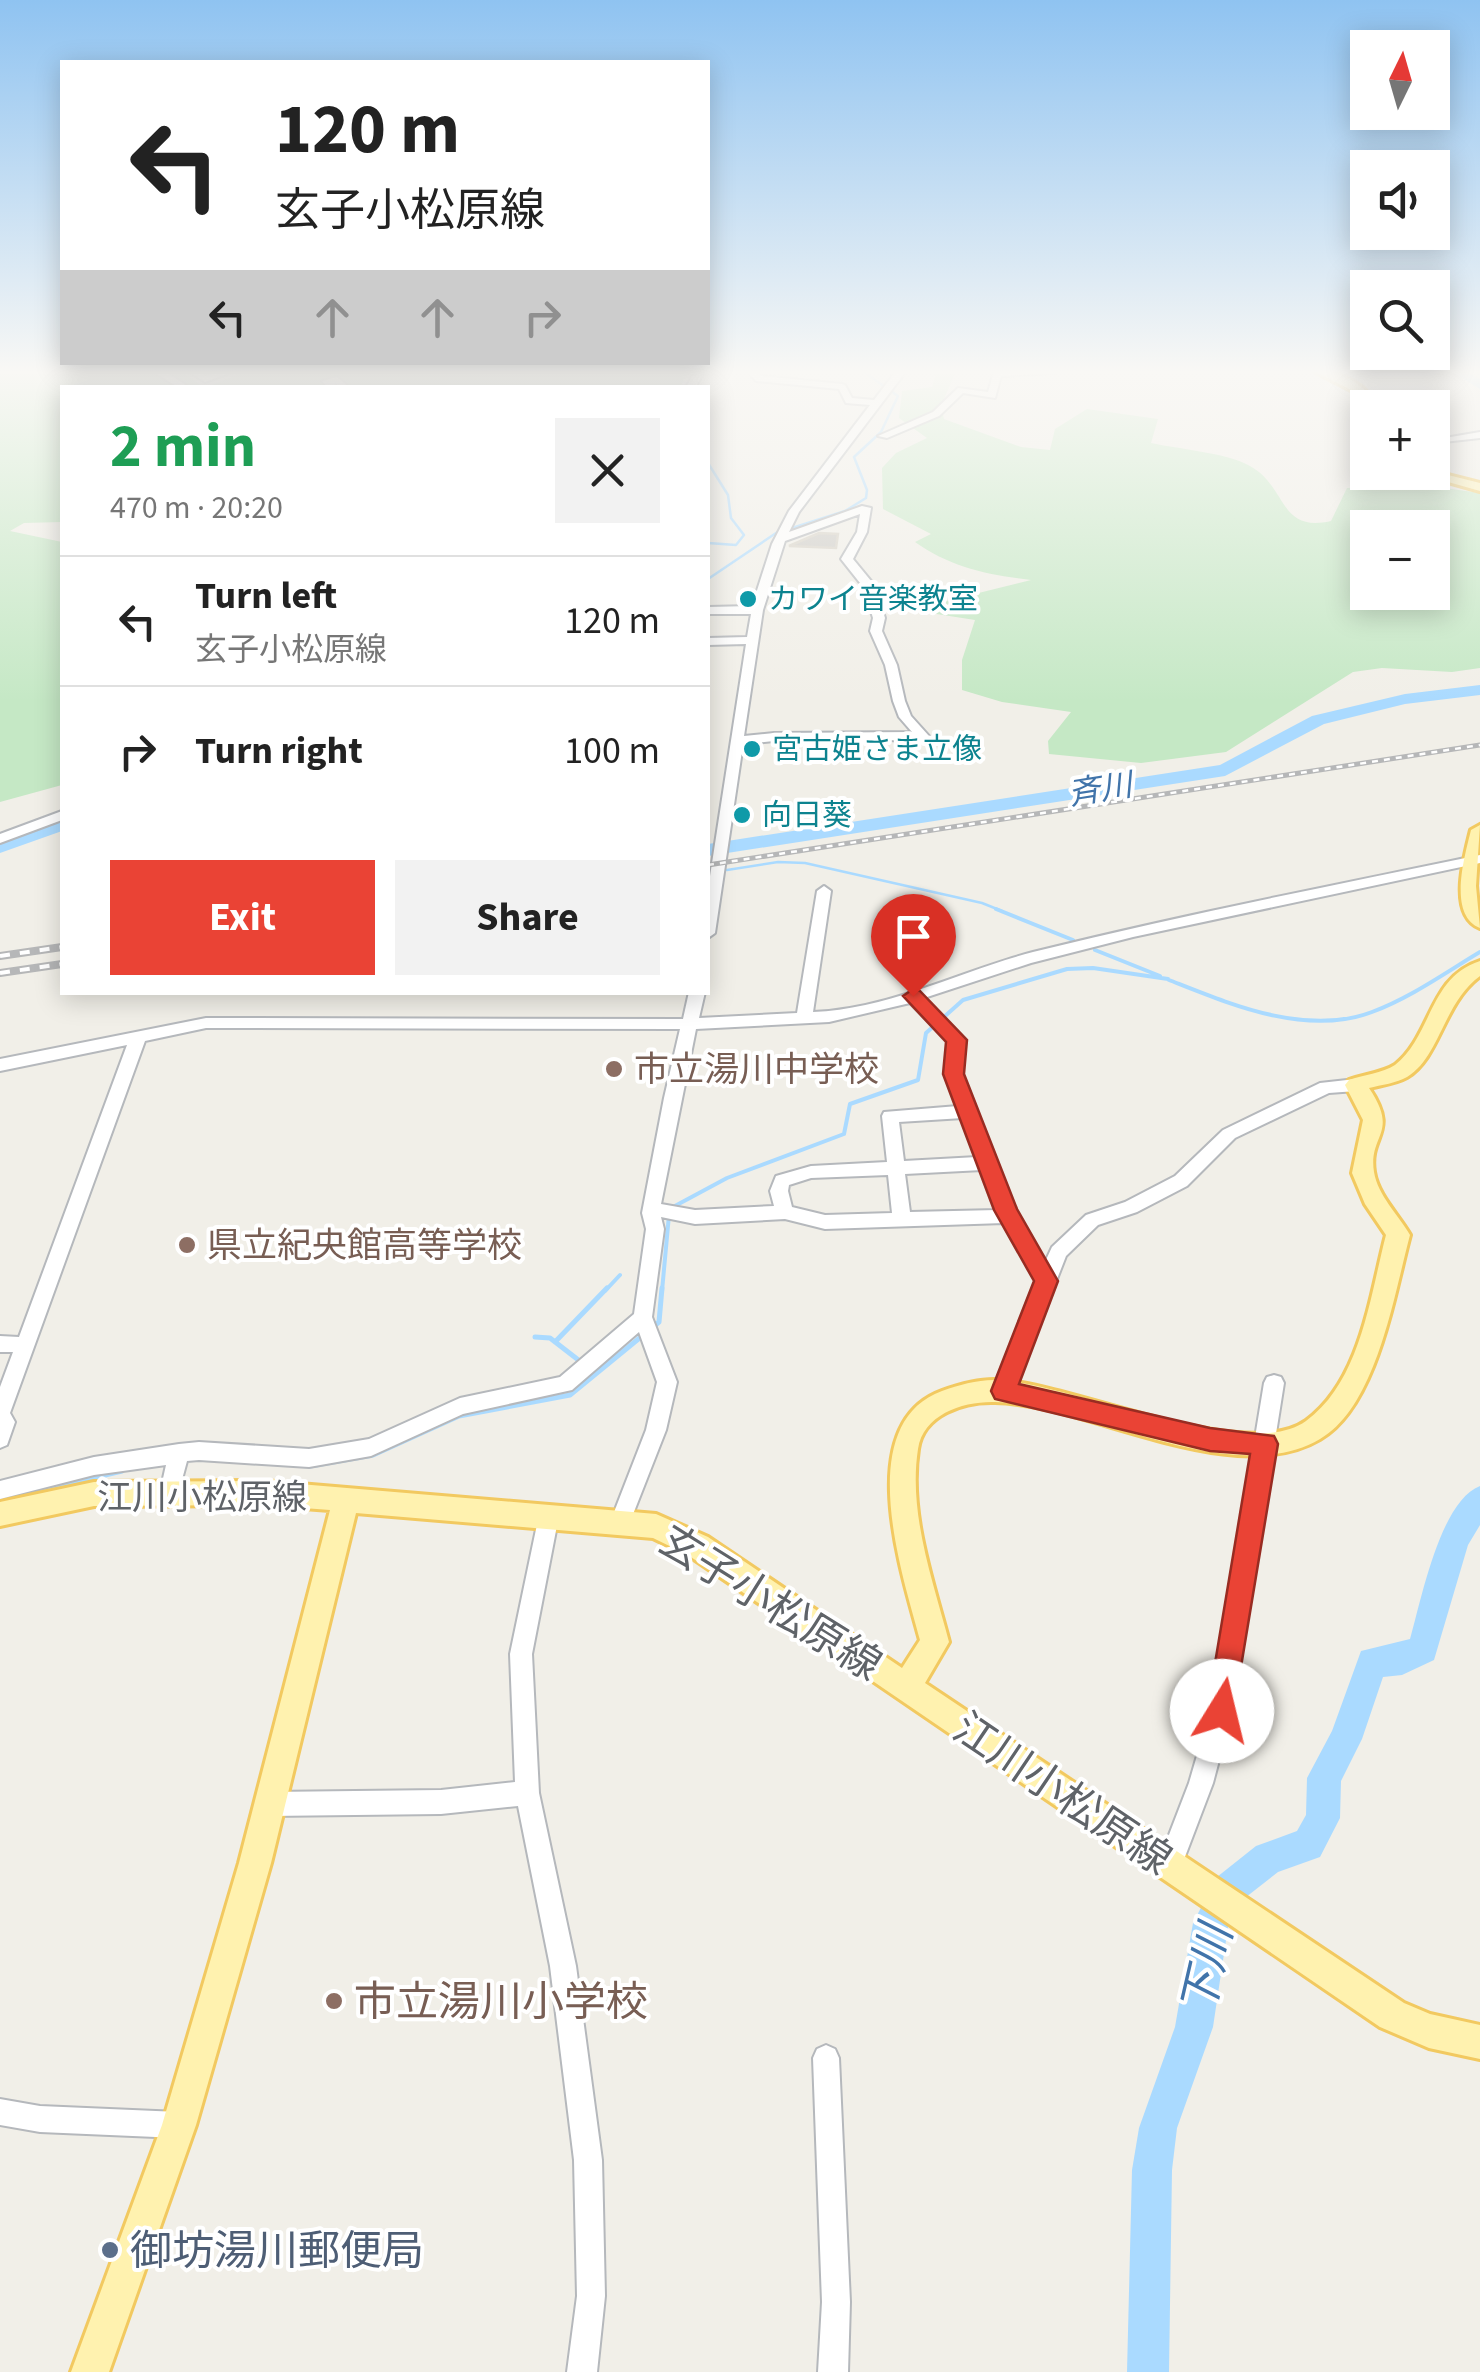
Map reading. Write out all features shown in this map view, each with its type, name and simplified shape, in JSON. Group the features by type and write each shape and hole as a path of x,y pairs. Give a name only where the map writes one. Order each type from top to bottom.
{"main road":[{"path":"1454,481 1480,487"},
{"path":"1480,830 1468,886 1480,922"},
{"path":"1356,1084 1401,1072 1422,1046 1442,1003 1480,967"},
{"name":"玄子小松原線","path":"346,1500 621,1520 656,1526 698,1546 907,1686 935,1642 921,1602 908,1519 906,1447 911,1431 938,1401 1004,1391 1210,1439 1265,1444 1288,1442 1312,1431 1340,1407 1373,1322 1398,1234 1373,1201 1363,1175 1361,1158 1375,1126 1372,1112 1356,1084"},
{"name":"江川小松原線","path":"0,1514 94,1494 264,1493 346,1500"},
{"path":"90,2372 179,2125 269,1804 346,1500"},
{"name":"江川小松原線","path":"907,1686 1392,2015 1428,2031 1480,2042"}],"street":[{"path":"710,921 757,610 787,523 819,481"},
{"path":"736,741 923,736 906,718 899,700 876,632 879,618 870,587 848,559 862,532 866,508 779,540"},
{"path":"710,610 757,610"},
{"path":"710,641 752,640"},
{"path":"0,839 60,816"},
{"path":"710,842 723,846"},
{"path":"0,1065 140,1034 236,1022 692,1024 804,1020 913,996 1027,959 1133,932 1475,860"},
{"path":"804,1020 824,891"},
{"path":"621,1520 656,1430 668,1382 643,1318 655,1229 652,1209 672,1098 697,995"},
{"path":"913,996 956,1040 954,1074 1009,1216 1046,1281"},
{"path":"0,1439 5,1422 0,1414 140,1034"},
{"path":"1004,1391 1058,1252 1092,1220 1131,1207 1181,1182 1229,1134 1326,1087 1356,1084"},
{"path":"902,1220 890,1116 969,1112"},
{"path":"785,1212 779,1192 782,1181 811,1172 990,1163"},
{"path":"652,1209 695,1218 785,1212 825,1222 1009,1216"},
{"path":"0,1490 94,1466 199,1450 309,1458 371,1447 460,1406 565,1384 643,1318"},
{"path":"0,1344 26,1345"},
{"path":"1168,1866 1201,1782 1222,1711 1274,1383"},
{"path":"171,1491 179,1454"},
{"path":"549,1515 521,1654 527,1792 563,1966 588,2160 591,2296 582,2372"},
{"path":"269,1804 442,1802 527,1792"},
{"path":"826,2058 836,2302 833,2372"},
{"path":"0,2112 40,2119 179,2125"}],"green space":[{"path":"0,481 60,481 60,522 24,523 10,531 60,542 60,786 0,802"},
{"path":"882,481 1267,481 1292,514 1314,523 1331,521 1347,488 1450,489 1480,493 1480,668 1452,672 1382,668 1353,672 1226,752 1141,763 1049,754 1048,741 1071,712 1002,702 962,690 962,660 975,620 930,613 938,603 1031,580 956,564 915,542 931,534 883,509"}],"building":[{"path":"819,533 838,534 836,548 789,546"}],"waterway":[{"path":"710,543 736,545 744,535 731,518 728,495 719,481"},
{"path":"789,529 845,511 866,498 863,481"},
{"path":"710,578 779,531"},
{"name":"斉川","path":"710,850 1225,770 1318,720 1405,699 1480,690"},
{"name":"斉川","path":"0,847 60,825"},
{"path":"727,870 778,862 805,863 982,903 1002,911"},
{"path":"996,909 1073,940"},
{"path":"1095,950 1160,976"},
{"path":"1169,980 1269,1014 1321,1021 1347,1019 1400,1000 1480,952"},
{"path":"673,1207 727,1178 844,1134 850,1104 918,1080 926,1033 963,1000 1067,969 1093,968 1168,979"},
{"path":"662,1291 669,1215"},
{"path":"605,1291 620,1275"},
{"path":"555,1342 607,1288"},
{"path":"653,1327 659,1322 662,1288"},
{"path":"310,1466 373,1455 459,1416 570,1395 642,1336"},
{"path":"535,1337 555,1342"},
{"path":"555,1342 581,1362"},
{"path":"0,1500 122,1471"},
{"name":"下川","path":"1148,2372 1152,2170 1158,2128 1194,2027 1211,1923 1229,1889 1268,1858 1308,1845 1323,1818 1324,1778 1346,1739 1372,1662 1402,1660 1423,1649 1454,1540 1480,1499"}],"railway":[{"path":"710,865 1480,745"},
{"path":"0,956 60,947"},
{"path":"0,973 60,964"}],"place":[{"name":"カワイ音楽教室","path":"748,599"},
{"name":"宮古姫さま立像","path":"752,749"},
{"name":"向日葵","path":"742,815"},
{"name":"市立湯川中学校","path":"614,1069"},
{"name":"県立紀央館高等学校","path":"187,1245"},
{"name":"市立湯川小学校","path":"334,2001"},
{"name":"御坊湯川郵便局","path":"110,2250"}],"route":[{"path":"913,996 956,1040 954,1074 1006,1210 1046,1281 1004,1391 1210,1439 1265,1444 1222,1711"}]}
